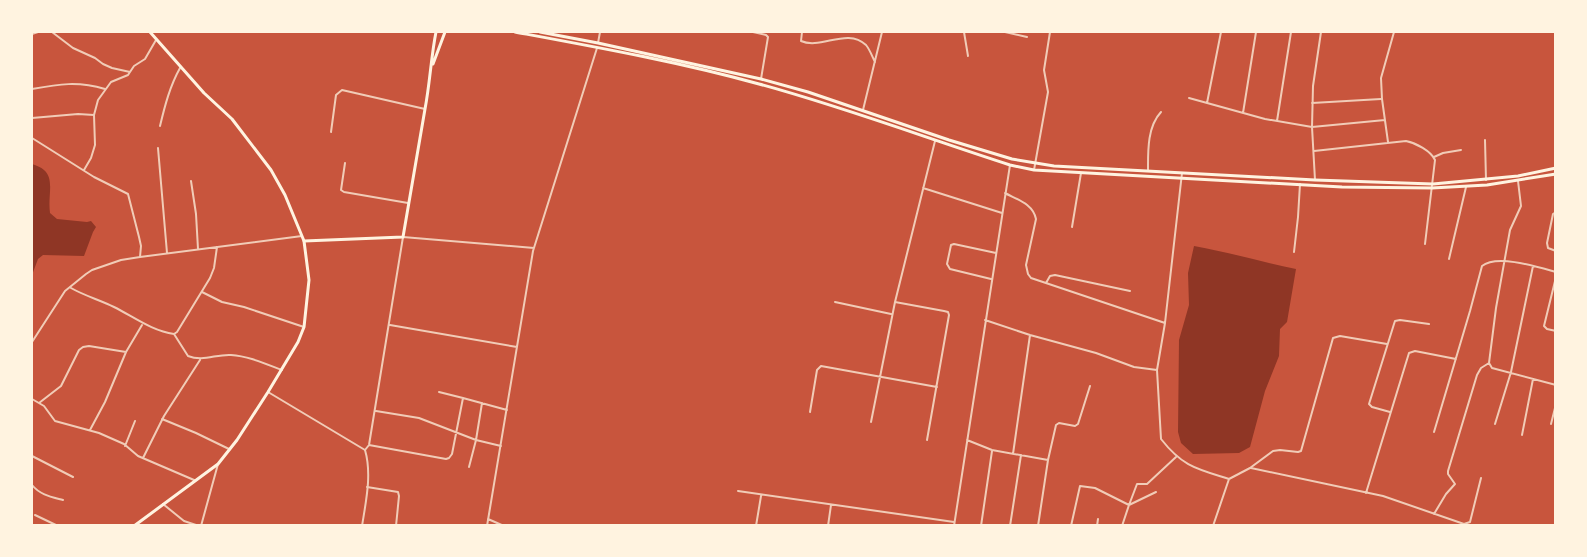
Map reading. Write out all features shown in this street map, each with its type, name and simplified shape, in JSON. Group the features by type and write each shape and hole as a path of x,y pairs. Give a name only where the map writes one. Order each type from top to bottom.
{"main road":[{"path":"134,525 218,464 237,440 298,342 304,327 309,280 304,241 285,195 270,170 232,119 180,68 150,32"},
{"path":"304,241 403,237 436,32"},
{"path":"432,66 445,32"},
{"path":"515,32 712,72 759,84 1010,165 1034,170 1433,186 1518,176 1556,168"},
{"path":"540,32 598,42 761,79 808,92 970,147 1012,159 1054,166 1148,171 1181,176 1342,187 1466,186 1518,181 1556,174"}],"street":[{"path":"32,34 38,32"},
{"path":"52,32 73,48 103,64 130,72"},
{"path":"598,42 600,32"},
{"path":"753,32 766,34 768,38 761,79"},
{"path":"802,32 801,41 804,43 813,44 843,38 859,40 868,47 875,62"},
{"path":"863,111 882,32"},
{"path":"964,32 968,56"},
{"path":"1005,32 1027,37"},
{"path":"1034,170 1048,92 1044,70 1050,32"},
{"path":"1207,103 1221,32"},
{"path":"1243,113 1256,32"},
{"path":"1276,121 1291,32"},
{"path":"1315,180 1312,103 1320,32"},
{"path":"1388,142 1381,78 1394,32"},
{"path":"84,170 95,145 94,115 98,100 111,82 125,76 145,59 156,39"},
{"path":"487,525 534,248 597,48"},
{"path":"160,126 167,96 180,68"},
{"path":"32,90 64,84 81,84 105,89"},
{"path":"331,132 336,95 342,90 425,110"},
{"path":"1189,98 1276,121 1312,126 1385,120"},
{"path":"1312,103 1382,99"},
{"path":"1148,171 1149,140 1156,117 1161,112"},
{"path":"32,118 94,115"},
{"path":"32,138 94,177 128,194 141,246 140,256"},
{"path":"1485,140 1486,180"},
{"path":"871,422 892,315 935,141"},
{"path":"1314,151 1410,141 1434,157"},
{"path":"158,148 167,253"},
{"path":"1434,157 1461,150"},
{"path":"1425,244 1433,186 1434,157"},
{"path":"345,164 341,185 341,190 344,192 408,203"},
{"path":"738,491 954,524 1010,165"},
{"path":"1072,226 1081,173"},
{"path":"1181,176 1165,323 1157,370 1161,439 1177,456 1195,469 1229,479"},
{"path":"191,181 198,249"},
{"path":"1518,181 1521,206 1510,230 1489,363 1492,368 1556,385"},
{"path":"1294,252 1300,184"},
{"path":"1449,259 1466,186"},
{"path":"923,188 1002,213"},
{"path":"1005,193 1033,209 1036,219 1026,265 1031,278 1165,323"},
{"path":"1556,212 1553,214 1546,243 1549,249 1556,251"},
{"path":"32,342 65,291 92,270 140,256 302,236"},
{"path":"365,450 369,445 376,411 403,237 534,248"},
{"path":"992,279 950,268 947,264 951,245 954,244 996,253"},
{"path":"174,334 210,278 217,247"},
{"path":"1434,432 1482,266 1490,261 1505,262 1556,272"},
{"path":"1495,423 1511,372 1533,266"},
{"path":"1046,283 1050,276 1055,275 1130,291"},
{"path":"1556,277 1544,326 1556,331"},
{"path":"70,287 143,324 174,334 188,356 200,359 242,356 282,370"},
{"path":"202,292 227,304 304,327"},
{"path":"835,302 892,315"},
{"path":"895,302 944,311 949,315 927,440"},
{"path":"985,320 1096,353 1134,367 1157,370"},
{"path":"1390,412 1369,404 1394,324 1397,320 1429,324"},
{"path":"90,430 109,394 126,352 143,324"},
{"path":"390,326 517,347"},
{"path":"1013,454 1030,335"},
{"path":"1213,525 1229,479 1250,468 1273,451 1301,451 1333,338 1340,336 1387,345"},
{"path":"39,403 61,386 79,350 83,347 126,352"},
{"path":"1366,493 1409,353 1415,351 1456,358"},
{"path":"143,458 162,419 200,359"},
{"path":"1434,514 1455,484 1448,471 1477,375 1481,368 1489,363"},
{"path":"810,411 817,370 821,366 937,387"},
{"path":"1522,435 1533,379"},
{"path":"1038,525 1056,425 1059,423 1075,426 1078,424 1090,386"},
{"path":"268,392 365,450 369,463 362,525"},
{"path":"439,392 507,410"},
{"path":"369,445 449,458 452,454 463,398"},
{"path":"32,399 44,406 55,421 99,433 143,458 194,480"},
{"path":"469,467 482,403"},
{"path":"1551,424 1556,404"},
{"path":"376,411 418,418 476,440 501,446"},
{"path":"162,419 229,449"},
{"path":"125,446 135,421"},
{"path":"967,440 992,450 1048,460"},
{"path":"981,525 992,450"},
{"path":"1010,525 1022,455"},
{"path":"32,456 73,477"},
{"path":"1122,525 1137,484 1147,484 1177,456"},
{"path":"163,504 184,521 200,525 218,464"},
{"path":"1250,468 1383,496 1464,525 1468,524 1482,478"},
{"path":"32,485 44,494 63,500"},
{"path":"1071,525 1080,486 1095,488 1129,505"},
{"path":"367,487 398,492 396,525"},
{"path":"1129,505 1156,492"},
{"path":"756,525 761,495"},
{"path":"828,525 831,505"},
{"path":"35,515 58,525"},
{"path":"488,519 504,525"},
{"path":"1096,525 1098,519"}],"shaded area":[{"path":"32,164 40,167 49,177 50,213 57,219 91,221 96,227 84,256 43,255 38,259 32,275"},
{"path":"1194,246 1296,269 1287,322 1280,329 1279,356 1265,391 1250,447 1239,453 1193,454 1181,443 1178,432 1179,340 1189,305 1188,273"}]}
